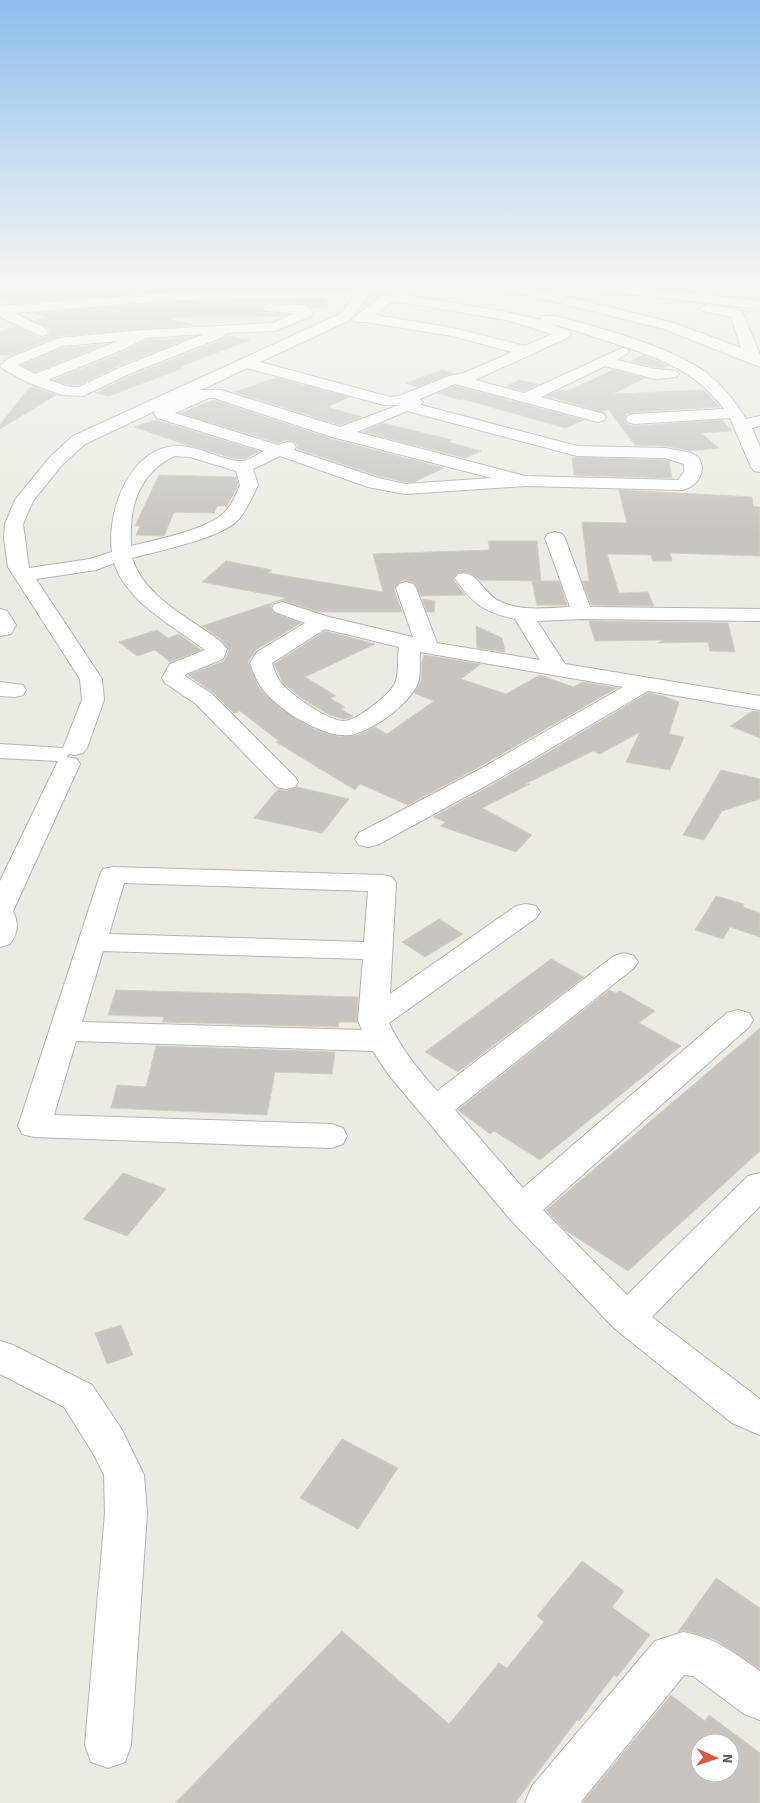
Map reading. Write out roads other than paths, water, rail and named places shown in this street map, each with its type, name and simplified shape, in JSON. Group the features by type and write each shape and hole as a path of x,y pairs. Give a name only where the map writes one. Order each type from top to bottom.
{"street":[{"path":"8,365 34,380 68,392 83,391 138,365"},
{"path":"34,380 71,365"},
{"path":"1,923 67,755 93,700 91,679 21,571 14,538 14,524 24,500 56,461 78,440 255,365"},
{"path":"256,365 577,451 674,454 692,461 694,470 690,479 682,485 526,482 405,489 374,483 278,450 163,415 162,413 206,393 215,393 335,432 526,482"},
{"path":"286,782 204,699 173,678 178,669 215,654 216,649 153,601 131,578 122,555 122,513 130,488 157,459 171,451 180,451 244,467 278,450 335,432 495,365"},
{"path":"526,398 596,365"},
{"path":"617,365 655,374 671,374"},
{"path":"685,365 710,383 726,398 739,419 760,466"},
{"path":"462,379 598,417"},
{"path":"634,419 739,419 760,421"},
{"path":"21,571 87,566 198,534 216,526 231,516 240,504 249,485 244,467"},
{"path":"555,538 582,613"},
{"path":"465,578 474,592 487,604 524,615 582,613 760,615"},
{"path":"322,622 265,656 261,663 274,689 306,713 341,728 351,728 362,724 405,688 409,677 407,664 419,645 406,588"},
{"path":"282,608 322,622 419,645 643,685 760,703"},
{"path":"0,615 5,625 0,630"},
{"path":"524,615 527,625 549,655 557,670"},
{"path":"368,839 491,773 643,685"},
{"path":"0,751 67,755"},
{"path":"331,1136 34,1126 113,875 382,883 377,951 378,1030 399,1068 436,1108 522,1209 627,1318 746,1411 760,1418"},
{"path":"64,1031 378,1030 526,912"},
{"path":"92,942 377,951"},
{"path":"436,1108 624,962"},
{"path":"522,1209 738,1020"},
{"path":"627,1318 760,1185"},
{"path":"0,1356 78,1396 108,1442 124,1475 126,1513 108,1745"},
{"path":"549,1803 670,1656 683,1653 703,1657 760,1698"}]}
